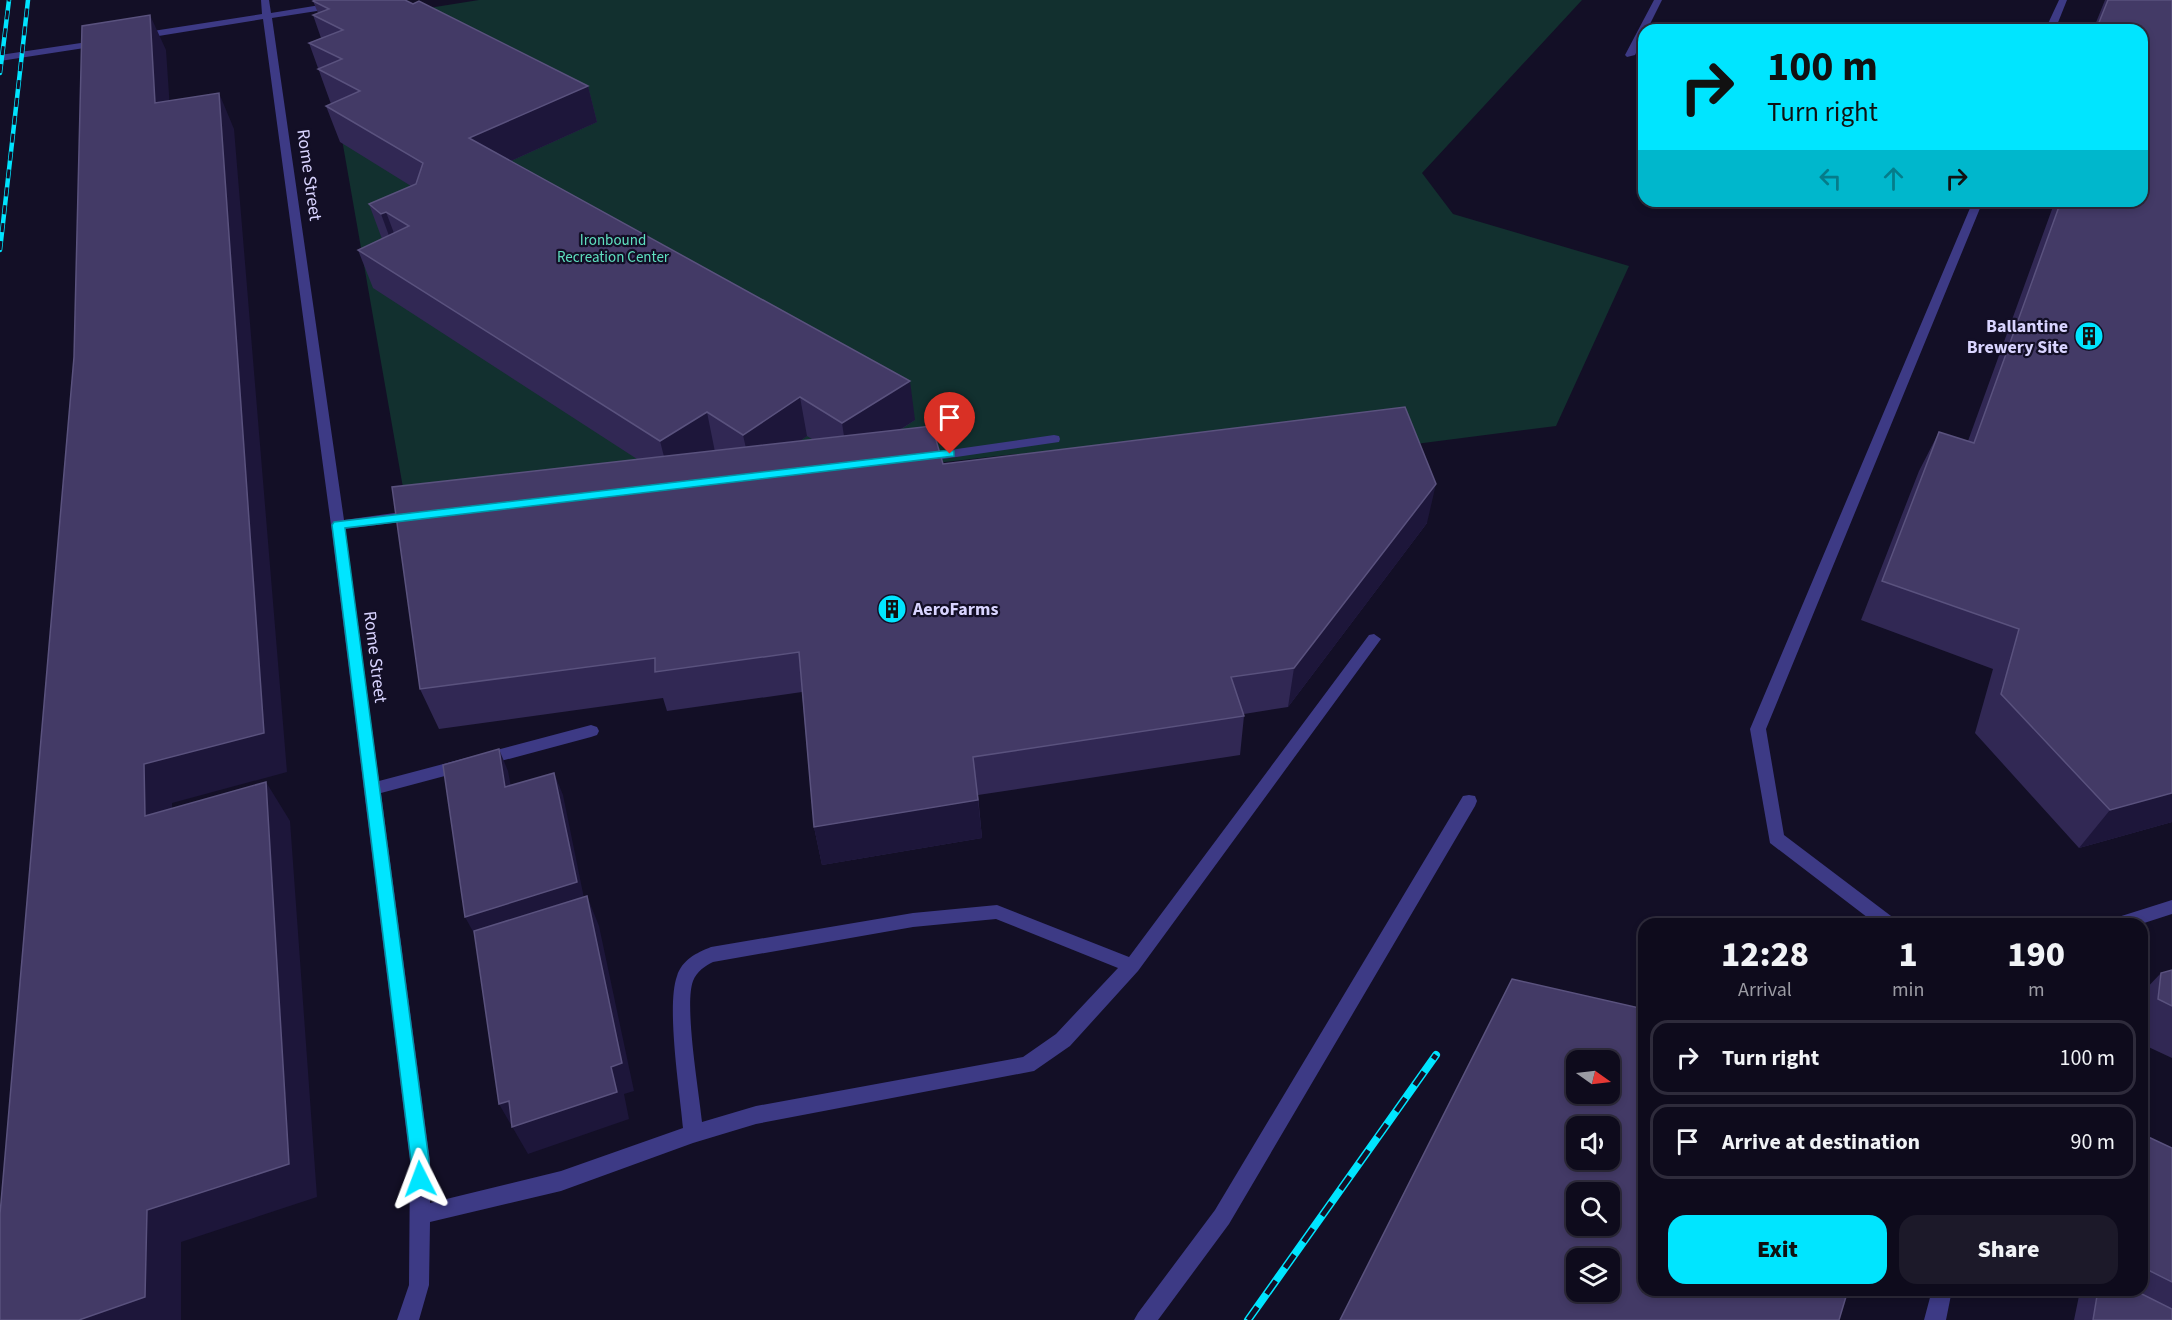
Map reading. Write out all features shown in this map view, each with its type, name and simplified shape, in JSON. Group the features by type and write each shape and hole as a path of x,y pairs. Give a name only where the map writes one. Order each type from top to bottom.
{"street":[{"name":"Rome Street","path":"265,0 338,525 420,1161 418,1285 408,1320"},
{"path":"125,39 368,0"},
{"path":"1646,24 1658,0"},
{"path":"2053,24 2063,0"},
{"path":"1630,55 1638,39"},
{"path":"0,58 114,40"},
{"path":"1881,918 1776,838 1758,729 1976,207"},
{"path":"909,460 1054,439"},
{"path":"338,525 426,514"},
{"path":"419,1215 561,1181 693,1134 756,1115 805,1104 1027,1065 1063,1040 1132,966 1374,639"},
{"path":"372,789 591,731"},
{"path":"1145,1320 1222,1217 1469,801"},
{"path":"2138,918 2172,908"},
{"path":"693,1134 681,1000 685,977 696,962 711,955 913,920 997,912 1132,966"},
{"path":"1935,1320 1941,1296"}],"green space":[{"name":"Ironbound Recreation Center","path":"479,0 1582,0 1422,173 1453,214 1629,266 1556,426 1027,494 1016,454 409,522 322,25"}],"building":[{"path":"405,0 413,4 419,1 588,86 469,138 910,381 842,423 800,397 743,435 707,412 660,441 358,250 409,226 386,212 381,214 369,204 416,184 423,163 326,106 360,91 318,69 342,59 309,43 343,30 313,15 329,9 313,1"},
{"name":"Ballantine Brewery Site","path":"2108,0 2172,0 2172,793 2110,810 2001,694 2019,629 1882,581 1939,432 1974,443 2059,207 2148,207 2148,24 2098,24"},
{"path":"150,15 155,103 219,93 264,733 144,764 145,816 266,782 289,1164 147,1210 145,1297 79,1320 0,1320 0,1214 74,357 82,26"},
{"name":"AeroFarms","path":"1405,407 1436,484 1294,668 1231,677 1244,716 973,757 978,800 814,827 799,652 655,672 655,658 420,689 392,487 932,426 943,464"},
{"path":"499,749 505,787 554,773 577,882 465,917 443,765"},
{"path":"587,896 622,1063 611,1067 617,1092 512,1127 509,1101 499,1104 474,931"},
{"path":"2172,970 2172,1006 2158,999 2161,973"},
{"path":"1512,979 1638,1008 1638,1296 1846,1296 1839,1320 1340,1320"},
{"path":"2148,1137 2172,1148 2172,1282 2148,1270"},
{"path":"2097,1296 2146,1296 2172,1309 2172,1320 2093,1320"}],"railway":[{"path":"0,73 9,0"},
{"path":"0,250 28,0"},
{"path":"1248,1320 1436,1055"}],"place":[{"name":"Ballantine Brewery Site","path":"2089,336"},
{"name":"AeroFarms","path":"892,609"}],"route":[{"path":"420,1179 420,1161 338,525 950,454"}]}
